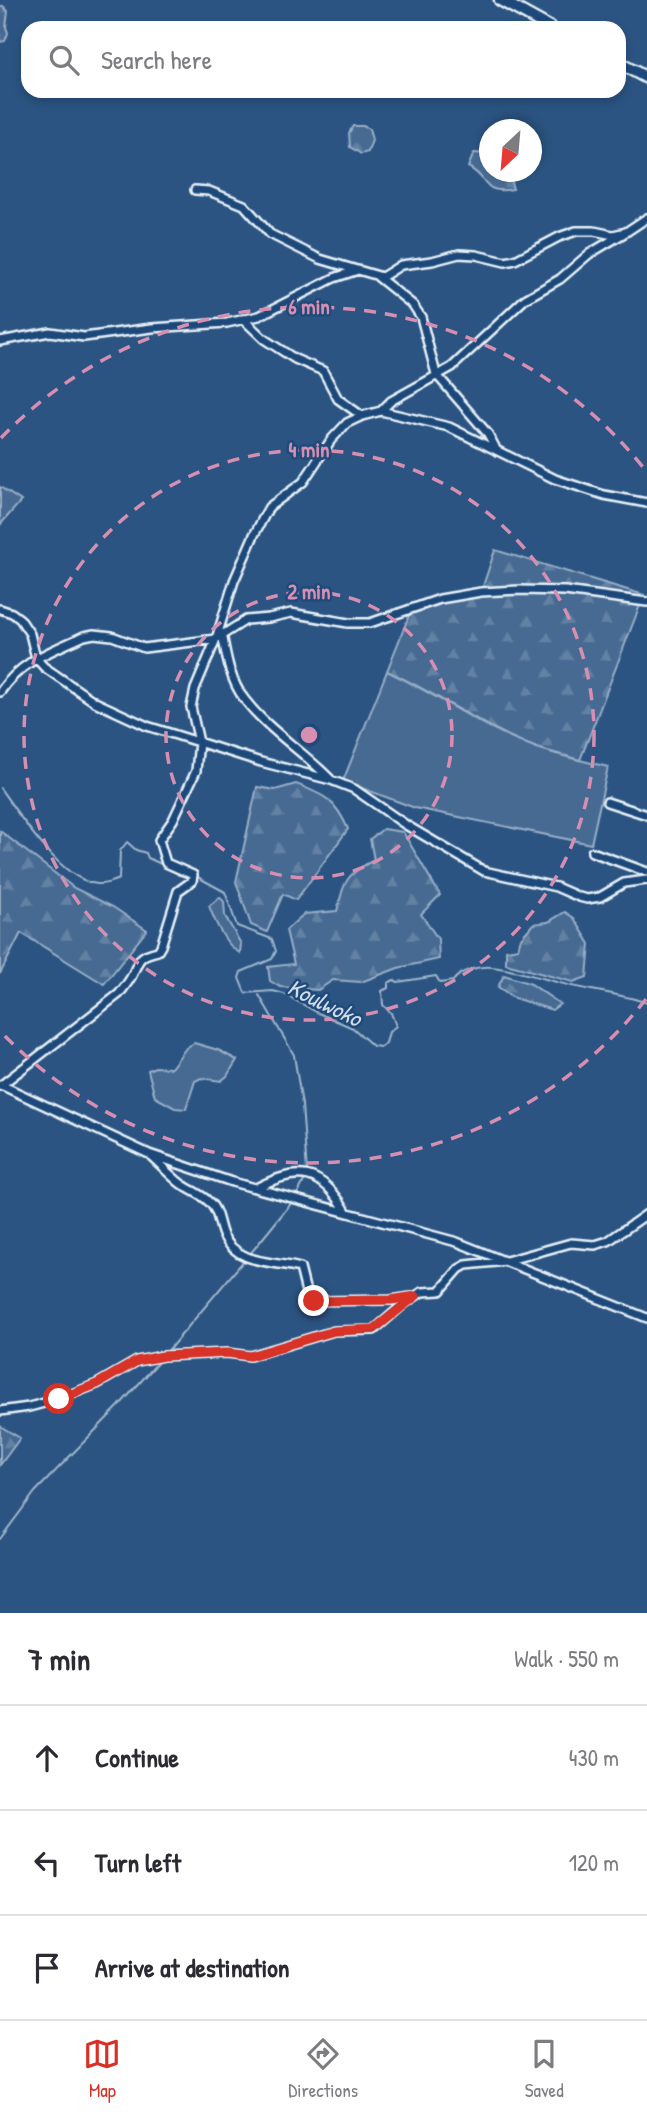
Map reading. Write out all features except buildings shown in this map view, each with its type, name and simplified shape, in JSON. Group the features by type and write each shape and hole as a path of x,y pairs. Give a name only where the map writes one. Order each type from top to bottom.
{"main road":[{"path":"500,0 538,21"},
{"path":"626,67 647,78"}],"street":[{"path":"195,190 209,191 244,205 270,234 320,259 377,277 412,306 421,317 438,376 488,435 496,449"},
{"path":"381,411 391,401 438,376 459,360 525,299 560,279 589,254 647,218"},
{"path":"377,277 386,276 401,265 459,254 476,254 505,262 515,260 576,231 613,235 626,232"},
{"path":"0,341 50,332 84,337 243,320 258,316 334,278 358,270"},
{"path":"243,320 264,339 295,359 323,371 338,399 362,416"},
{"path":"647,503 604,495 555,479 449,427 381,411 347,423 331,440 303,482 269,508 234,581 220,625 219,637 195,689 191,707 199,742 196,771 173,820 158,842 166,863 193,875 192,881 178,891 161,946 158,951 145,954 137,961 130,979 109,1003 1,1085 149,1154 257,1188 457,1242 647,1318"},
{"path":"0,692 12,675 36,658 94,634 112,636 144,648 219,637 246,620 291,613 348,623 370,623 440,598 481,592 565,591 647,602"},
{"path":"0,609 12,612 20,619 30,634 36,658 44,667 95,702 147,726 354,789 406,825 484,871 556,887 587,898 600,897 624,883 647,880"},
{"path":"219,637 227,662 245,699 286,741 309,758 331,780"},
{"path":"607,802 647,815"},
{"path":"592,852 647,872"},
{"path":"149,1154 181,1183 208,1200 215,1209 223,1235 229,1244 259,1262 300,1269 306,1292 314,1301 391,1300 416,1296"},
{"path":"257,1188 279,1177 295,1173 307,1175 328,1186 346,1211"},
{"path":"0,1410 29,1407 59,1399 97,1384 137,1361 163,1356 227,1353 250,1356 334,1331 374,1329 422,1292 440,1291 459,1269 466,1265 506,1261 571,1243 595,1245 608,1241 647,1214"}],"green space":[{"path":"3,6 8,11 8,33 5,41 0,42 0,7"},
{"path":"353,126 369,129 372,140 368,152 361,154 350,147 349,133"},
{"path":"474,153 479,153 479,175 468,167"},
{"path":"485,182 511,182 513,189 496,190"},
{"path":"0,487 21,501 0,525"},
{"path":"495,550 644,595 580,760 513,738 387,671 412,608 481,592"},
{"path":"387,671 516,740 608,767 591,844 415,808 343,781"},
{"path":"296,784 328,799 348,829 296,900 283,894 267,932 251,925 236,882 257,787 275,790"},
{"path":"383,829 403,832 440,895 421,914 438,939 439,959 398,968 361,982 333,980 318,990 280,987 270,981 268,967 294,964 286,930 304,914 337,911 348,880 357,870 374,860 370,839"},
{"path":"0,831 74,888 113,907 147,930 104,984 21,933 0,974"},
{"path":"220,897 224,902 225,916 241,944 240,953 225,939 209,906"},
{"path":"565,912 574,918 590,944 587,977 573,982 506,964 506,950 518,948 521,938 533,924 548,922"},
{"path":"504,975 531,984 560,1004 552,1010 514,998 498,987"},
{"path":"194,1043 218,1050 237,1060 221,1081 201,1078 195,1081 186,1109 175,1108 155,1097 148,1070 155,1067 171,1068 186,1048"},
{"path":"0,1426 20,1438 0,1465"}],"waterway":[{"name":"Koulwoko","path":"0,788 53,857 79,878 99,884 119,879 120,851 127,842 178,875 189,876"},
{"name":"Koulwoko","path":"194,875 225,892 237,926 272,939 276,951 272,959 241,972 239,978 245,993 273,991 284,994 353,1028 373,1046 380,1047 386,1043 389,1032 396,1026 391,1013 383,1005 382,991 394,980 398,982 436,976 440,983 453,981 470,970 492,967 647,1003"},
{"path":"259,995 294,1055 302,1105 307,1172"},
{"path":"296,1197 306,1177"},
{"path":"250,1254 293,1201"},
{"path":"166,1353 246,1258"},
{"path":"0,1539 35,1492 160,1360"}],"route":[{"path":"59,1399 97,1384 137,1361 163,1356 227,1353 250,1356 334,1331 374,1329 416,1296 391,1300 314,1301"}]}
